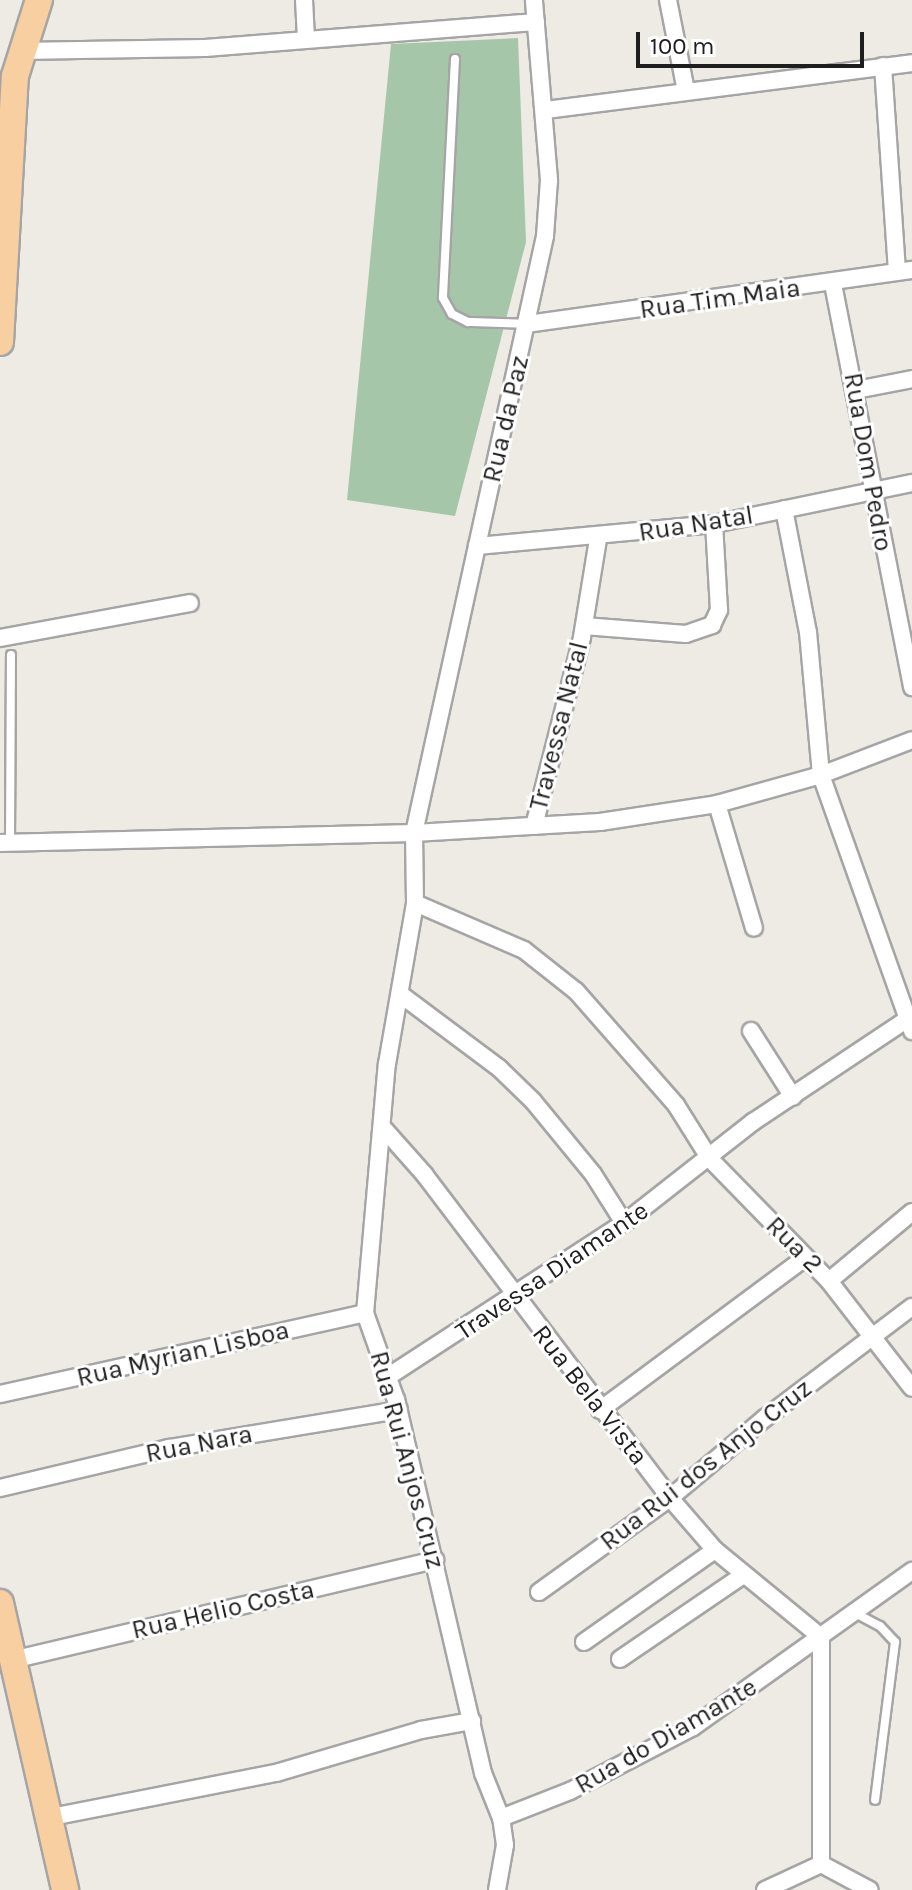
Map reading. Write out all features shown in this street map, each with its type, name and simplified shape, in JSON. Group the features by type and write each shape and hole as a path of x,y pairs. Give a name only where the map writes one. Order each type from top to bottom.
{"main road":[{"path":"0,342 19,51 39,0"},
{"path":"0,1603 9,1670 65,1890"}],"street":[{"path":"304,0 306,36"},
{"name":"Rua da Paz","path":"414,833 545,236 546,110 534,0"},
{"path":"668,0 686,91"},
{"path":"19,51 205,48 306,36 536,22"},
{"path":"546,110 912,63"},
{"path":"883,66 905,271"},
{"name":"Rua Tim Maia","path":"527,324 833,284 905,271"},
{"name":"Rua Dom Pedro","path":"833,284 856,390 871,491 912,687"},
{"path":"856,390 912,379"},
{"name":"Rua Natal","path":"477,546 598,539 714,524 912,483"},
{"path":"784,509 808,632 821,775 910,1023"},
{"name":"Travessa Natal","path":"584,626 686,634 712,625 719,610 714,524"},
{"name":"Travessa Natal","path":"534,826 584,626 598,539"},
{"path":"0,638 190,603"},
{"path":"5,843 414,833 654,816 717,804 821,775 910,745"},
{"path":"717,804 754,928"},
{"name":"Rua Rui Anjos Cruz","path":"414,833 415,903 387,1064 385,1130 365,1313 399,1410 472,1721 501,1818 505,1845 497,1890"},
{"name":"Rua 2","path":"415,903 524,950 565,981 635,1054 710,1159 829,1281 872,1335"},
{"path":"400,994 499,1068 533,1101 593,1174 624,1223"},
{"name":"Travessa Diamante","path":"389,1376 624,1223 710,1159 753,1122 910,1023"},
{"path":"751,1031 793,1097"},
{"name":"Rua Bela Vista","path":"385,1130 670,1498 715,1550 821,1637"},
{"path":"829,1281 912,1212"},
{"path":"600,1410 805,1258"},
{"name":"Rua Rui dos Anjo Cruz","path":"539,1592 670,1498 872,1335 912,1307"},
{"name":"Rua Myrian Lisboa","path":"0,1394 365,1313"},
{"path":"872,1335 912,1388"},
{"name":"Rua Nara","path":"0,1488 169,1448 399,1410"},
{"path":"584,1642 715,1550"},
{"name":"Rua Helio Costa","path":"9,1670 435,1560"},
{"name":"Rua do Diamante","path":"501,1818 598,1777 693,1727 857,1614 912,1571"},
{"path":"620,1659 743,1575"},
{"path":"821,1637 821,1864"},
{"path":"46,1818 276,1773 421,1730 472,1721"},
{"path":"765,1890 821,1864"},
{"path":"821,1864 870,1890"}],"lane":[{"path":"455,59 443,298 452,314 468,322 527,324"},
{"path":"5,843 11,655"},
{"path":"857,1614 880,1626 895,1642 875,1800"}],"green space":[{"path":"518,38 526,242 455,516 347,500 391,44"}]}
